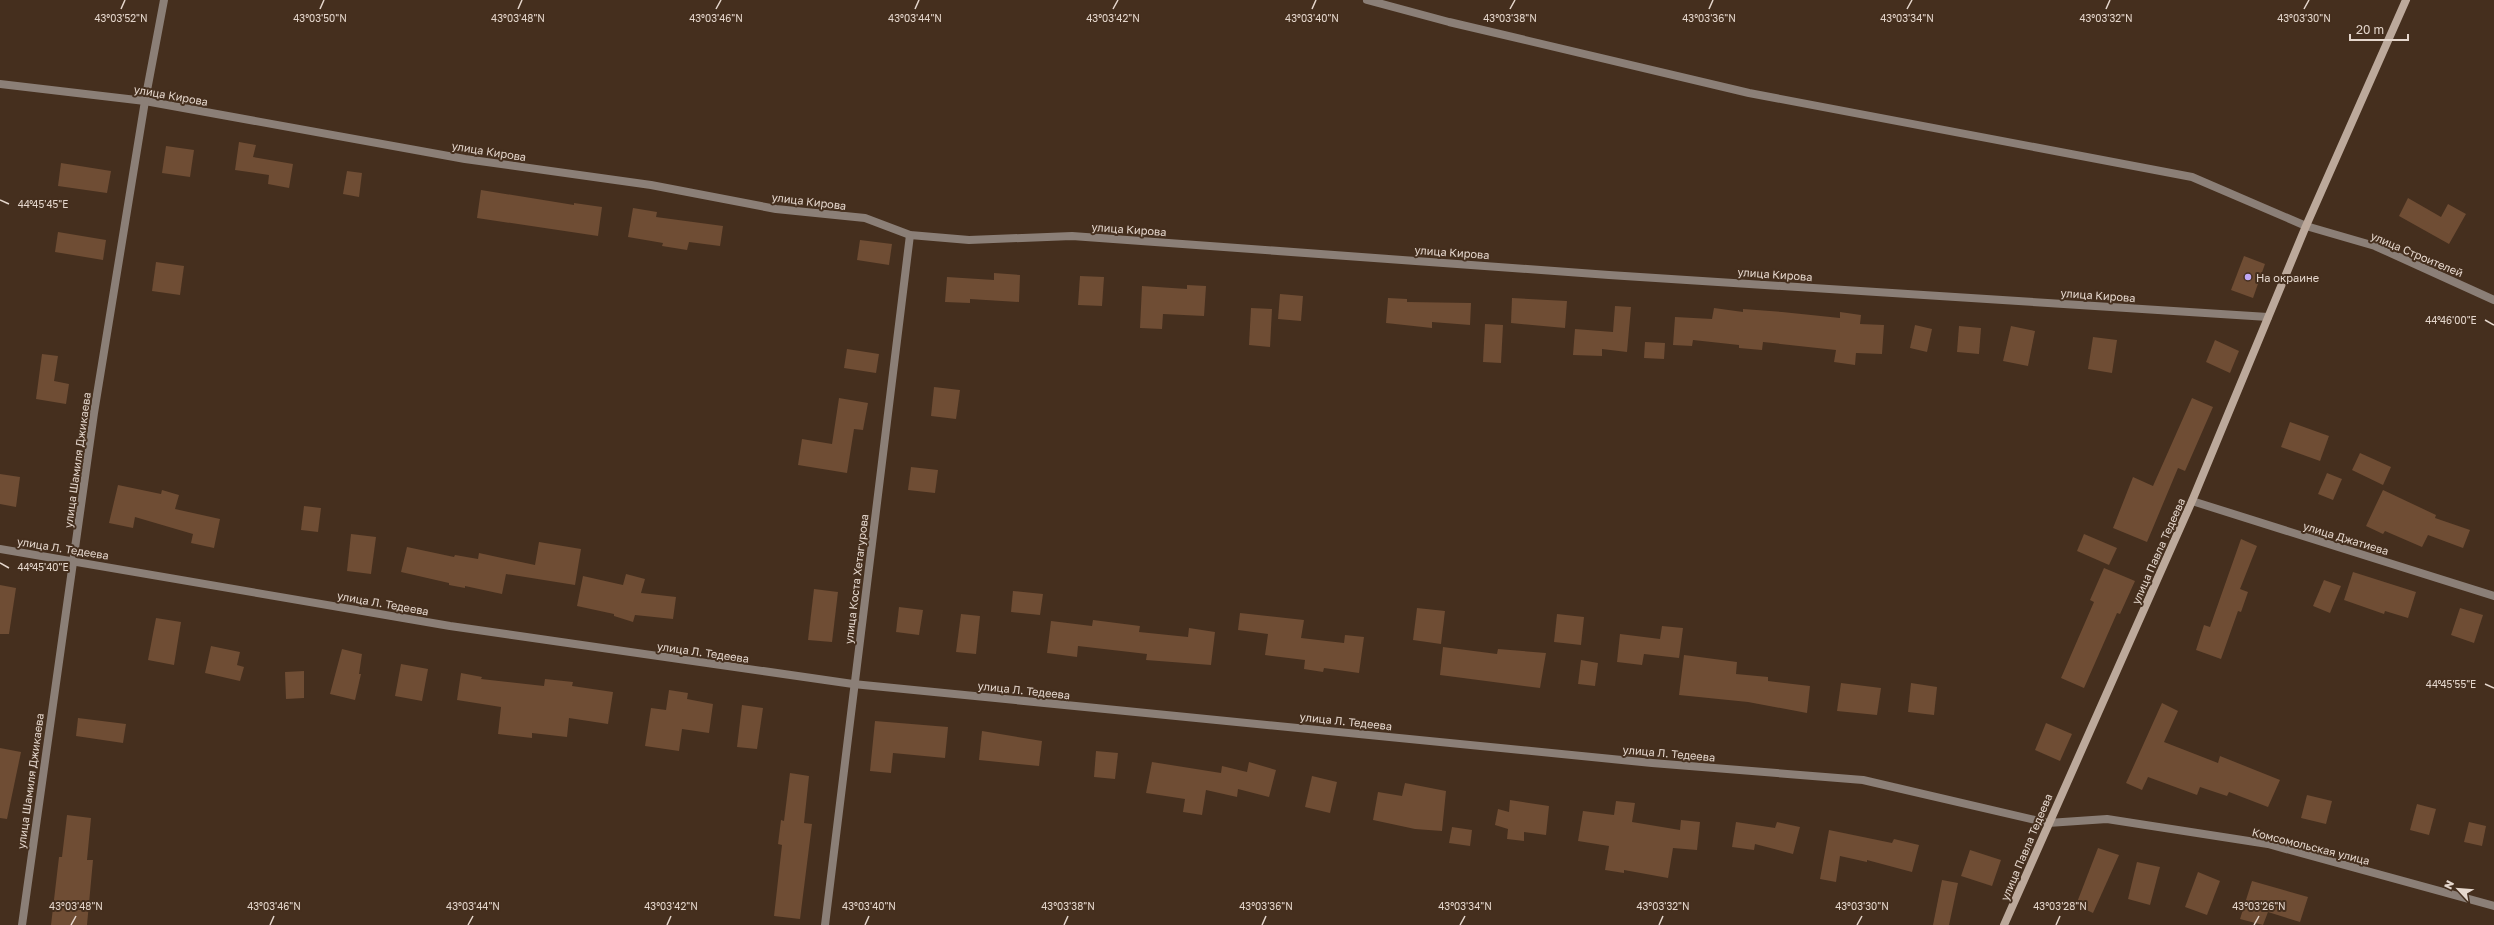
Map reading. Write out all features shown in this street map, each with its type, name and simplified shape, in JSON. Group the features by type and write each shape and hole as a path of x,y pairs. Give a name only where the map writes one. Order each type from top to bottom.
{"main road":[{"name":"улица Павла Тедеева","path":"2004,925 2192,501 2306,226 2406,0"}],"street":[{"name":"улица Шамиля Джикаева","path":"22,925 55,686 75,561 94,413 145,101 164,0"},
{"name":"улица Строителей","path":"1367,0 1457,24 1750,93 2192,177 2306,226 2375,246 2494,300"},
{"name":"улица Кирова","path":"0,84 145,101 465,159 651,185 776,209 865,218 910,235 970,240 1072,236 1609,275 2268,317"},
{"name":"улица Коста Хетагурова","path":"825,925 853,684 910,235"},
{"name":"улица Джатиева","path":"2192,501 2494,596"},
{"name":"улица Л. Тедеева","path":"0,549 450,626 853,684 1652,763 1863,780 2048,823"},
{"name":"Комсомольская улица","path":"2048,823 2107,819 2268,844 2494,906"}],"building":[{"path":"239,142 256,145 253,157 293,164 289,188 268,184 269,175 235,170"},
{"path":"166,146 194,150 190,177 162,173"},
{"path":"61,163 111,171 107,193 58,186"},
{"path":"347,171 362,173 359,197 343,194"},
{"path":"481,190 574,205 574,203 602,207 598,236 477,218"},
{"path":"2408,198 2441,217 2448,204 2466,214 2449,244 2399,216"},
{"path":"633,208 657,212 656,217 723,226 720,246 689,242 687,250 662,246 663,243 628,237"},
{"path":"58,232 106,240 103,260 55,252"},
{"path":"860,240 892,244 889,265 857,260"},
{"name":"На окраине","path":"2244,256 2265,264 2253,298 2231,290"},
{"path":"156,262 184,266 180,295 152,291"},
{"path":"994,273 1020,275 1019,302 970,299 970,303 945,302 947,277 994,280"},
{"path":"1080,276 1104,277 1102,306 1078,305"},
{"path":"1187,285 1206,286 1204,316 1163,314 1162,329 1140,328 1142,286 1187,289"},
{"path":"1280,294 1303,296 1301,321 1278,319"},
{"path":"1388,298 1407,299 1407,302 1471,303 1470,325 1432,322 1432,328 1386,323"},
{"path":"1512,298 1567,301 1565,328 1511,323"},
{"path":"1615,306 1631,307 1627,352 1602,349 1602,356 1573,355 1575,329 1613,332"},
{"path":"1251,308 1272,309 1270,347 1249,345"},
{"path":"1714,308 1743,312 1743,309 1840,318 1840,312 1861,315 1860,324 1884,325 1882,354 1856,353 1855,365 1834,362 1836,350 1763,342 1762,350 1739,348 1739,345 1693,340 1692,346 1673,345 1675,317 1712,319"},
{"path":"1485,324 1503,325 1501,363 1483,362"},
{"path":"1915,325 1932,329 1927,352 1910,348"},
{"path":"1959,326 1981,328 1979,354 1957,352"},
{"path":"2011,326 2035,331 2028,366 2003,361"},
{"path":"2093,337 2117,340 2112,373 2088,369"},
{"path":"2215,340 2239,351 2230,373 2206,362"},
{"path":"1645,342 1665,343 1664,359 1644,358"},
{"path":"847,349 879,354 876,373 844,368"},
{"path":"42,354 58,356 54,381 69,384 66,404 36,399"},
{"path":"934,387 960,390 956,419 931,416"},
{"path":"839,398 868,403 863,430 854,429 847,473 798,465 802,439 832,444"},
{"path":"2192,398 2213,407 2185,471 2178,468 2147,542 2113,528 2133,477 2153,486"},
{"path":"2290,422 2329,436 2320,461 2281,447"},
{"path":"2360,453 2391,467 2383,485 2352,470"},
{"path":"911,467 938,470 935,493 908,490"},
{"path":"2327,473 2342,479 2333,500 2318,494"},
{"path":"0,474 20,477 16,507 0,504"},
{"path":"118,485 161,494 162,490 179,495 175,509 220,519 214,548 191,543 193,534 135,517 133,528 109,523"},
{"path":"2383,490 2436,515 2435,518 2470,530 2463,548 2428,535 2422,547 2385,531 2383,534 2366,526"},
{"path":"304,506 321,508 318,532 301,530"},
{"path":"351,534 376,537 371,574 347,571"},
{"path":"2084,534 2117,548 2109,565 2077,551"},
{"path":"2241,539 2257,546 2240,589 2248,592 2241,612 2238,611 2221,659 2196,650 2204,625 2210,627"},
{"path":"539,542 581,549 575,585 506,574 502,594 465,586 465,588 449,585 449,583 401,572 407,547 454,557 455,555 478,559 479,553 535,565"},
{"path":"2104,568 2135,581 2120,614 2117,613 2084,688 2061,678 2094,602 2090,600"},
{"path":"2353,572 2416,592 2408,618 2385,611 2384,614 2344,600"},
{"path":"626,574 645,579 641,593 676,597 673,619 635,615 633,622 614,616 614,614 577,606 583,576 623,585"},
{"path":"2324,580 2341,586 2330,613 2313,606"},
{"path":"0,585 16,588 9,634 0,634"},
{"path":"814,589 838,592 832,642 808,640"},
{"path":"1013,591 1043,594 1040,615 1011,612"},
{"path":"899,607 923,610 919,635 896,632"},
{"path":"1417,608 1445,611 1441,644 1413,640"},
{"path":"2460,608 2483,615 2474,643 2451,635"},
{"path":"1240,613 1304,620 1301,638 1344,643 1345,635 1364,637 1359,673 1324,668 1323,672 1304,669 1305,660 1265,655 1268,634 1238,630"},
{"path":"961,614 980,616 976,654 956,652"},
{"path":"1557,614 1584,617 1581,645 1554,642"},
{"path":"156,618 181,622 174,665 148,660"},
{"path":"1093,620 1140,626 1139,632 1188,637 1189,628 1215,632 1211,665 1146,660 1147,654 1078,646 1077,657 1047,653 1051,621 1092,626"},
{"path":"1662,626 1683,628 1679,658 1644,654 1642,665 1617,662 1620,634 1660,639"},
{"path":"211,646 240,652 237,665 244,667 240,681 205,673"},
{"path":"1443,647 1497,654 1498,649 1546,653 1540,688 1440,675"},
{"path":"342,649 362,654 359,674 361,674 355,700 330,694"},
{"path":"1684,655 1737,662 1736,674 1768,677 1768,681 1810,686 1807,713 1748,702 1679,695"},
{"path":"1581,660 1598,663 1595,686 1578,684"},
{"path":"401,664 428,669 422,701 395,696"},
{"path":"304,671 304,698 286,699 285,672"},
{"path":"461,673 482,677 481,679 544,686 545,679 573,682 572,686 613,692 608,724 569,718 567,737 532,733 532,738 498,734 501,707 457,700"},
{"path":"1841,683 1881,688 1877,715 1837,711"},
{"path":"1911,683 1937,687 1934,715 1908,712"},
{"path":"669,690 688,693 687,699 713,704 709,733 682,729 679,751 645,746 651,708 666,710"},
{"path":"2162,703 2178,711 2164,742 2218,763 2220,756 2280,780 2268,807 2229,792 2227,796 2200,787 2197,795 2148,777 2142,790 2126,783"},
{"path":"742,705 763,708 757,749 737,747"},
{"path":"78,718 126,724 123,743 76,736"},
{"path":"875,721 948,727 945,758 893,753 891,773 870,771"},
{"path":"2046,723 2072,734 2060,761 2035,750"},
{"path":"982,731 1042,741 1039,766 979,760"},
{"path":"0,748 21,752 7,819 0,818"},
{"path":"1096,751 1118,753 1115,779 1094,777"},
{"path":"1152,762 1221,773 1222,766 1247,772 1249,762 1276,770 1269,797 1238,789 1237,797 1206,790 1202,815 1183,812 1185,799 1146,793"},
{"path":"790,773 809,776 804,823 812,824 800,919 774,916 782,845 778,844 781,820 784,821"},
{"path":"1312,776 1337,782 1330,813 1305,807"},
{"path":"1405,783 1446,791 1442,831 1415,829 1373,820 1378,792 1402,796"},
{"path":"2307,795 2332,801 2326,824 2301,818"},
{"path":"1510,800 1549,806 1546,835 1524,832 1524,841 1507,839 1508,829 1495,825 1498,809 1509,812"},
{"path":"1616,801 1635,803 1632,822 1680,830 1681,820 1700,822 1697,850 1673,848 1668,878 1624,870 1624,873 1605,870 1609,846 1578,841 1583,811 1614,815"},
{"path":"2417,804 2436,809 2429,835 2410,830"},
{"path":"67,815 91,818 87,860 93,860 87,925 51,925 59,857 62,857"},
{"path":"1736,822 1775,828 1777,822 1800,827 1793,854 1755,844 1754,850 1732,847"},
{"path":"2469,822 2486,826 2482,846 2464,842"},
{"path":"1452,827 1472,830 1470,846 1449,843"},
{"path":"1829,830 1892,843 1894,839 1919,845 1912,872 1867,860 1867,862 1840,856 1836,882 1820,879"},
{"path":"2098,848 2119,855 2093,913 2076,905"},
{"path":"1970,850 2001,860 1992,886 1961,876"},
{"path":"2137,862 2160,867 2150,905 2128,899"},
{"path":"2198,872 2220,881 2207,915 2185,907"},
{"path":"1942,880 1958,883 1949,925 1933,925"},
{"path":"2252,881 2308,897 2300,922 2268,912 2263,925 2240,919"}],"place":[{"name":"На окраине","path":"2248,277"}]}
